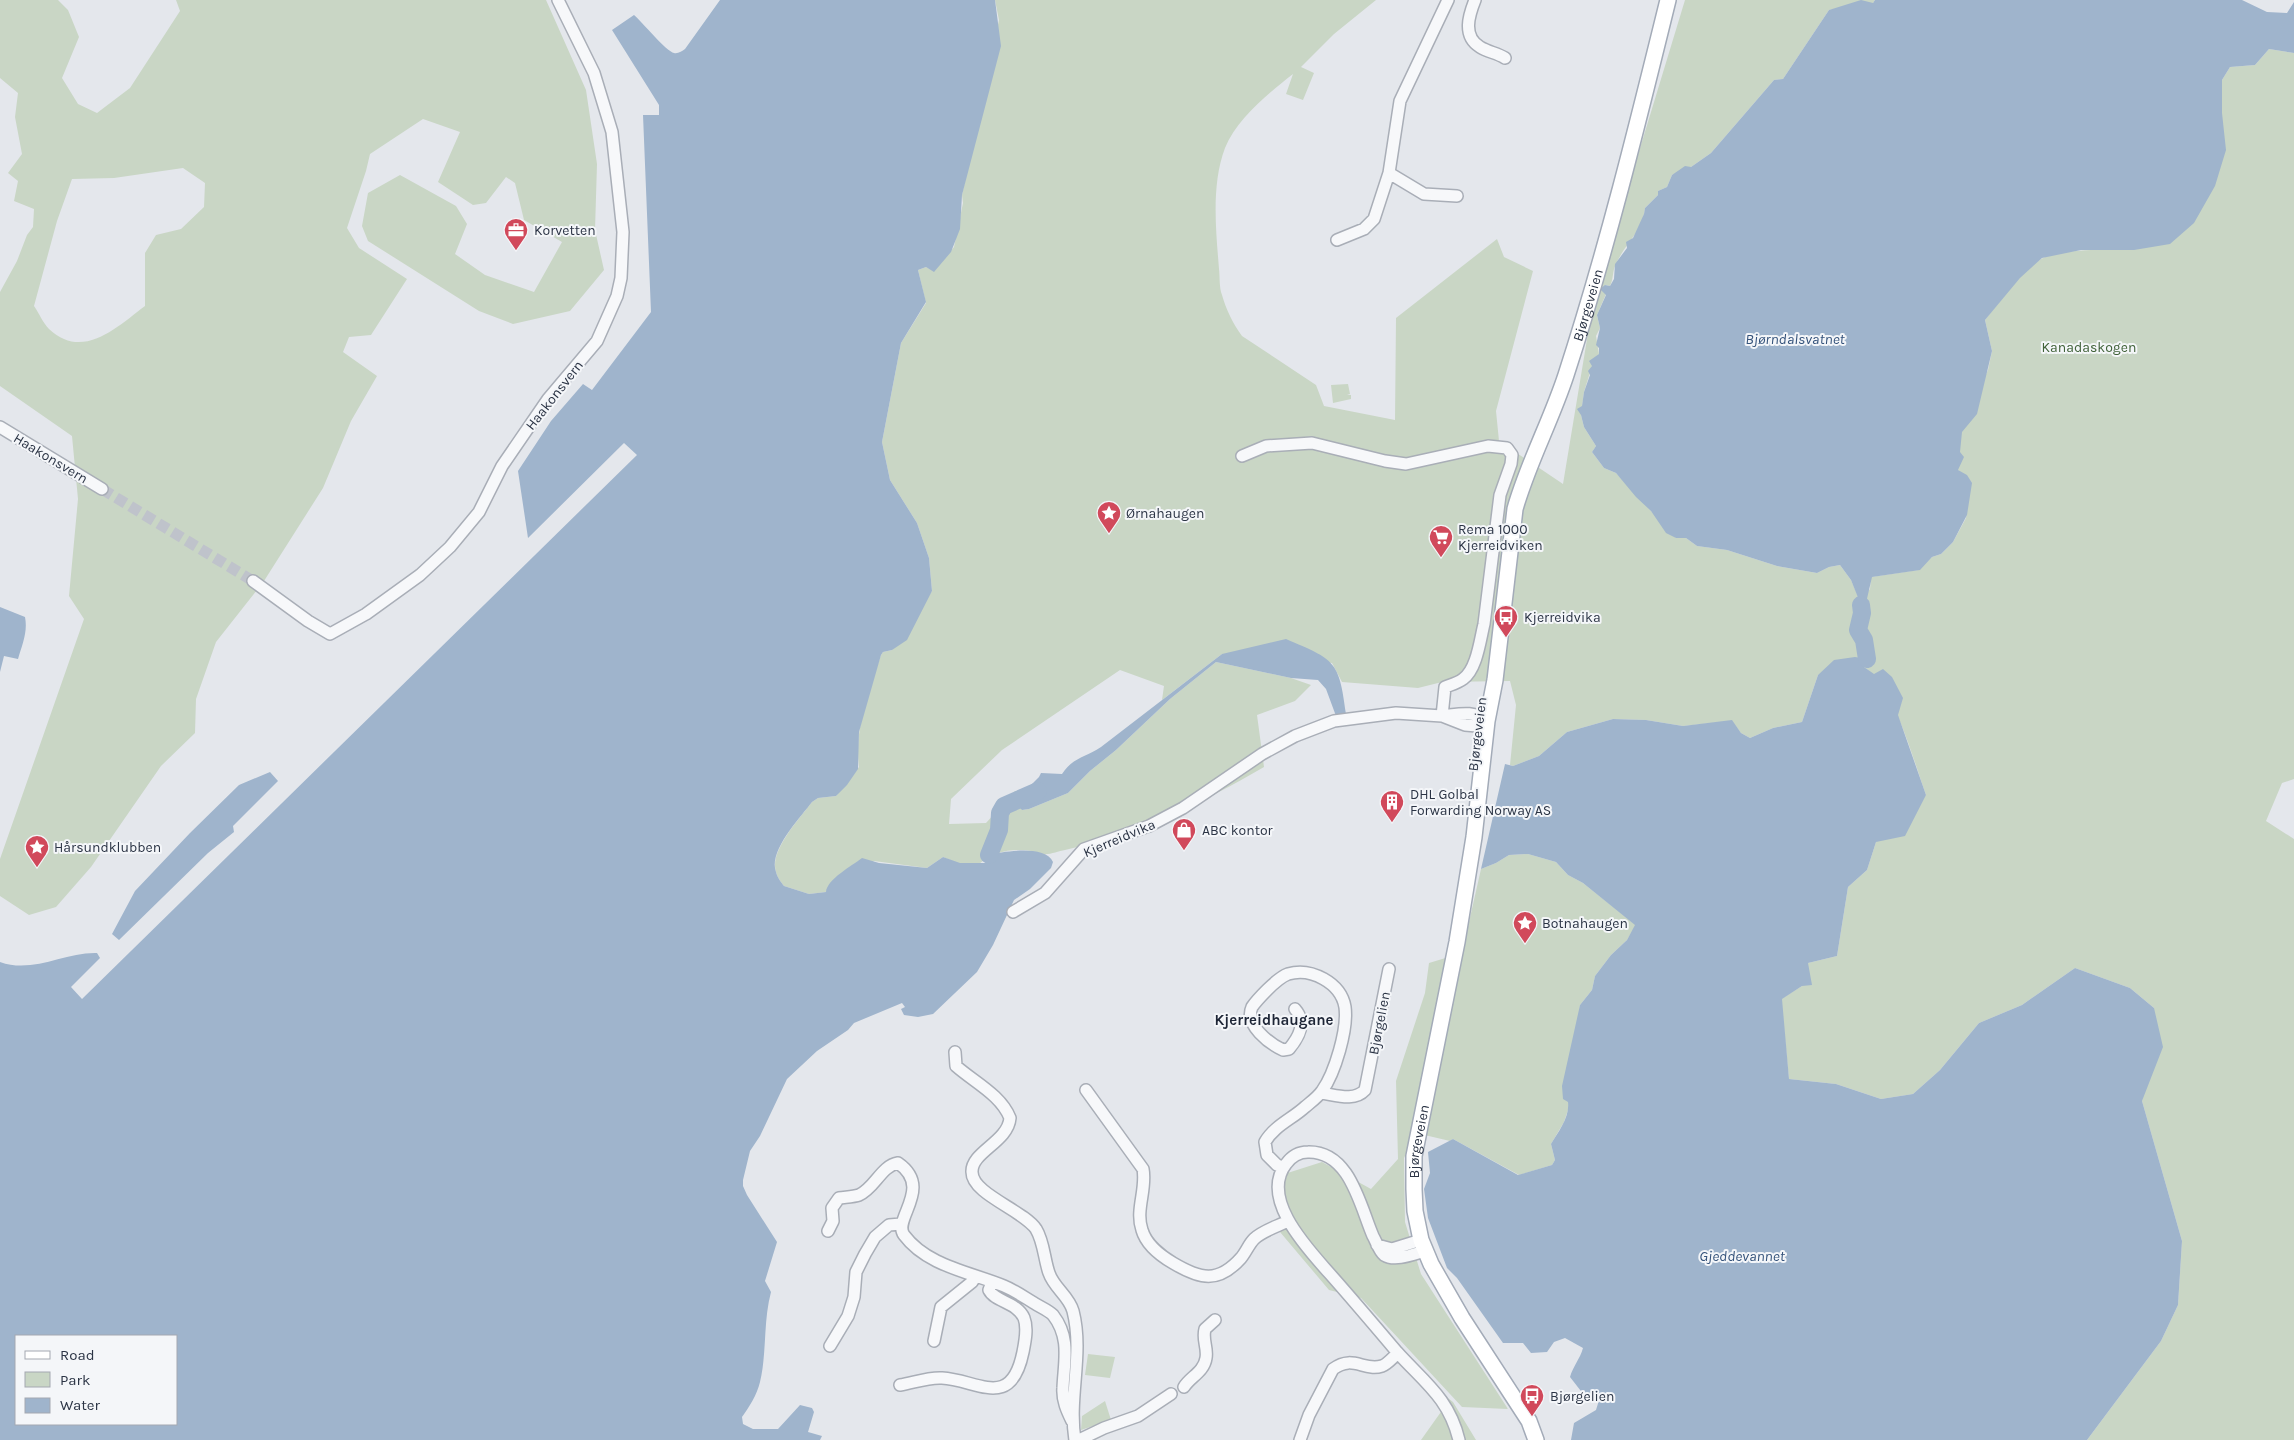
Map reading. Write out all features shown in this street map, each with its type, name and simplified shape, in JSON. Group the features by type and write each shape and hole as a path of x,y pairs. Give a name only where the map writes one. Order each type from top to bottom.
{"main road":[{"name":"Bjørgeveien","path":"1536,1440 1529,1421 1462,1318 1423,1245 1415,1211 1414,1156 1457,942 1474,837 1481,720 1492,646 1502,608 1514,509 1565,377 1612,225 1668,0"},
{"name":"Bjørgeveien","path":"1513,1398 1527,1440"}],"street":[{"name":"Haakonsvern","path":"253,581 282,603 330,634 383,603 426,570 450,547 480,512 502,466 543,407 597,341 610,315 621,278 623,232 614,148 600,88 558,0"},
{"path":"1336,240 1364,229 1374,219 1389,173 1400,101 1448,0"},
{"path":"1475,0 1468,28 1472,38 1479,47 1505,58"},
{"path":"1389,173 1424,194 1457,196"},
{"name":"Haakonsvern","path":"0,427 102,489"},
{"name":"Bjørgeveien","path":"1242,456 1266,446 1312,443 1385,462 1406,464 1488,446 1507,448 1512,455 1512,464 1500,495 1484,624 1469,673 1463,679 1445,688 1442,716"},
{"name":"Kjerreidvika","path":"1013,912 1045,893 1084,849 1149,826 1183,808 1262,754 1295,736 1334,721 1396,713 1442,716 1467,713 1481,720"},
{"name":"Bjørgelien","path":"1321,1093 1354,1098 1365,1090 1390,969"},
{"path":"1283,1167 1277,1165 1266,1155 1265,1142 1274,1130 1321,1093 1329,1079 1345,1021 1344,1005 1329,982 1315,975 1295,973 1279,979 1271,986 1257,1000 1252,1008 1251,1016 1253,1023 1263,1035 1279,1048 1289,1050 1301,1032 1300,1014 1295,1009"},
{"path":"955,1052 956,1066 981,1085 1003,1106 1010,1118 1006,1132 974,1163 971,1170 972,1176 980,1188 1021,1215 1036,1229 1054,1284 1066,1297 1073,1309 1078,1348 1072,1421"},
{"path":"1086,1090 1142,1169 1144,1177 1140,1217 1142,1231 1150,1245 1170,1261 1199,1277 1216,1275 1234,1265 1255,1238 1288,1220"},
{"path":"1423,1245 1394,1258 1384,1255 1377,1245 1352,1184 1342,1169 1332,1159 1322,1154 1306,1152 1291,1157 1283,1167 1278,1186 1280,1200 1288,1220 1310,1250 1398,1353 1444,1401 1459,1440"},
{"path":"828,1231 833,1222 832,1208 839,1198 857,1196 871,1188 888,1168 898,1163 905,1168 911,1180 914,1194 901,1224 902,1233 921,1251 937,1261 1018,1293 1052,1314 1066,1344 1062,1390 1066,1409 1072,1421 1077,1440 1138,1416 1171,1394"},
{"path":"830,1346 848,1316 854,1297 856,1272 865,1254 876,1236 889,1225 901,1224"},
{"path":"934,1341 941,1307 972,1282 976,1276"},
{"path":"900,1386 942,1378 989,1389 1008,1384 1016,1375 1026,1336 1024,1318 1016,1308 991,1295 989,1290 992,1282"},
{"path":"1184,1387 1204,1364 1207,1357 1203,1344 1205,1329 1215,1320"},
{"path":"1300,1440 1308,1415 1333,1369 1338,1365 1352,1362 1382,1366 1398,1353"}],"green space":[{"path":"0,0 58,0 68,10 79,37 62,78 78,104 97,113 130,88 180,11 176,0 546,0 586,90 597,164 595,230 604,270 570,311 513,324 479,311 368,241 362,226 368,193 400,175 456,206 467,224 455,254 485,275 534,292 562,242 524,220 515,183 506,177 486,203 473,205 438,182 460,132 423,119 370,154 347,228 359,248 407,279 371,335 349,337 343,352 377,376 351,421 323,488 264,581 216,642 196,699 195,733 161,766 91,867 56,907 29,915 0,896 0,859 84,619 69,596 78,499 72,436 0,386 0,292 17,261 27,235 33,227 34,209 14,201 18,181 8,173 22,154 15,117 18,93 0,78","holes":["183,168 205,183 204,207 181,229 156,235 145,253 145,306 111,331 87,341 74,342 62,338 49,329 34,306 57,221 72,179 114,178"]},
{"name":"Kanadaskogen","path":"995,0 1376,0 1334,34 1301,67 1314,73 1303,100 1286,94 1293,74 1245,116 1230,137 1221,162 1216,193 1220,285 1226,306 1242,336 1316,385 1324,406 1395,420 1396,318 1497,239 1504,257 1533,271 1496,411 1499,441 1563,484 1593,303 1685,0 1875,0 1873,3 1829,10 1783,79 1774,80 1711,153 1691,167 1672,175 1667,187 1658,191 1658,195 1645,208 1641,224 1619,257 1610,286 1605,285 1606,294 1597,315 1600,328 1596,336 1599,354 1592,366 1584,392 1581,415 1584,427 1596,446 1592,452 1604,468 1616,473 1676,538 1686,538 1697,546 1727,550 1777,566 1817,573 1829,567 1840,565 1851,580 1860,601 1870,589 1871,577 1918,570 1932,557 1941,554 1953,542 1966,518 1970,487 1958,470 1961,427 1988,370 1992,351 1985,320 2020,277 2036,262 2048,256 2062,253 2096,250 2222,113 2222,80 2230,67 2255,65 2269,49 2294,53 2294,779 2282,783 2266,821 2294,839 2294,1440 2087,1440 2161,1341 2178,1305 2182,1241 2142,1101 2154,1008 2130,988 2075,968 2022,1005 1979,1023 1940,1070 1913,1094 1881,1099 1836,1084 1789,1079 1781,999 1802,986 1808,963 1837,956 1848,887 1867,870 1876,842 1926,795 1902,726 1885,691 1875,677 1864,667 1867,660 1818,675 1802,722 1773,728 1750,738 1741,733 1732,721 1683,726 1646,720 1613,719 1567,732 1539,756 1513,766 1510,765 1516,705 1510,681 1442,682 1418,688 1342,682 1332,663 1222,654 1162,700 1164,686 1120,670 1002,750 951,799 949,824 986,823 1015,791 1026,791 1017,799 1022,810 1068,793 1170,699 1216,662 1291,678 1311,685 1295,701 1257,715 1264,767 1192,805 1143,826 1092,843 1046,854 1025,850 1004,851 991,856 979,864 957,863 943,857 927,868 874,861 826,892 809,894 784,886 777,876 775,864 781,845 812,802 818,798 836,796 859,767 858,753 861,724 867,696 881,655 883,652 892,650 932,591 929,558 917,523 890,480 882,442 901,343 926,303 918,270 926,267 934,271 954,247 963,203 962,195 999,20"},
{"path":"1348,384 1350,394 1347,395 1351,395 1351,399 1333,403 1331,385"},
{"path":"1528,854 1556,862 1568,875 1583,883 1636,925 1627,940 1611,955 1595,976 1592,990 1580,1005 1569,1107 1564,1122 1551,1144 1555,1160 1552,1165 1519,1175 1453,1139 1450,1141 1416,1133 1404,1158 1405,1222 1421,1274 1508,1409 1462,1407 1361,1298 1329,1290 1280,1232 1290,1215 1275,1177 1322,1162 1371,1189 1398,1159 1396,1081 1425,993 1429,963 1462,953 1481,869 1509,855"},
{"path":"1088,1354 1115,1357 1110,1378 1085,1375"},
{"path":"1407,1370 1417,1374 1453,1402 1476,1440 1421,1440 1443,1409"},
{"path":"1105,1401 1111,1420 1081,1430 1082,1416"}],"water":[{"path":"720,0 995,0 1001,46 962,195 960,229 951,252 934,272 926,267 918,270 926,302 901,343 882,442 890,480 917,523 929,558 932,591 907,640 892,650 883,652 881,655 859,732 858,769 847,785 836,796 818,798 812,802 786,835 777,854 775,864 777,876 784,886 809,894 826,892 827,887 835,878 862,858 879,863 927,868 943,857 960,863 989,863 989,855 1004,852 1034,851 1049,857 1053,862 1051,868 1030,889 1014,900 993,945 977,972 933,1014 918,1017 904,1015 901,1009 905,1007 902,1003 854,1023 848,1030 817,1051 787,1079 760,1136 750,1151 743,1186 777,1242 765,1281 771,1292 760,1382 757,1392 742,1417 743,1424 753,1429 778,1429 800,1405 812,1408 814,1412 808,1432 822,1436 820,1440 0,1440 0,962 24,966 97,953 100,958 71,987 82,999 637,455 624,443 528,538 518,471 551,421 583,384 592,390 651,312 643,115 659,115 659,105 612,30 634,15 671,51 674,53 685,49"},
{"name":"Bjørndalsvatnet","path":"1861,0 1873,3 1875,0 2242,0 2267,12 2287,13 2294,2 2294,53 2269,49 2255,65 2230,67 2222,80 2222,113 2226,150 2215,186 2194,223 2170,244 2134,250 2081,250 2042,258 2020,278 1985,320 1992,351 1977,414 1962,432 1960,452 1964,457 1958,470 1967,475 1972,483 1967,515 1953,542 1941,554 1932,557 1920,570 1872,577 1866,603 1861,605 1851,580 1840,565 1829,567 1817,573 1777,566 1727,550 1697,546 1686,538 1676,538 1666,533 1651,511 1636,497 1616,473 1604,468 1592,452 1596,446 1584,427 1581,415 1577,409 1582,406 1584,392 1590,375 1588,371 1592,366 1589,361 1599,354 1599,348 1596,345 1600,328 1597,315 1606,295 1600,289 1605,285 1610,286 1614,279 1615,264 1627,248 1626,242 1633,238 1645,208 1658,195 1658,191 1667,187 1672,175 1685,166 1691,167 1711,153 1774,80 1783,79 1829,10"},
{"path":"0,607 25,617 26,628 18,659 4,656 0,672"},
{"path":"1286,639 1315,652 1332,664 1341,682 1346,714 1336,716 1326,689 1318,680 1291,678 1216,662 1170,699 1068,793 1029,809 1022,810 1018,806 1017,799 1041,773 1062,774 1070,764 1101,747 1222,654"},
{"name":"Gjeddevannet","path":"1855,657 1867,659 1864,667 1874,674 1883,669 1892,677 1903,698 1898,715 1926,795 1905,836 1876,842 1867,870 1848,887 1837,956 1808,963 1812,985 1802,986 1782,999 1789,1079 1836,1084 1881,1099 1913,1094 1940,1070 1979,1023 2022,1005 2075,968 2130,988 2154,1008 2163,1047 2142,1101 2182,1241 2178,1305 2161,1341 2087,1440 1571,1440 1574,1423 1596,1410 1600,1397 1584,1395 1570,1377 1583,1348 1565,1338 1554,1342 1547,1352 1531,1353 1523,1343 1503,1343 1457,1278 1447,1268 1428,1218 1424,1189 1430,1173 1428,1152 1453,1139 1518,1175 1552,1165 1555,1160 1551,1144 1563,1124 1568,1108 1568,1102 1563,1099 1562,1086 1580,1005 1592,990 1595,976 1611,955 1627,940 1635,925 1583,883 1568,875 1556,862 1528,854 1509,855 1481,869 1505,764 1513,766 1539,756 1567,732 1613,719 1646,720 1683,726 1732,720 1741,733 1750,738 1773,728 1802,722 1818,675 1834,660"},
{"path":"270,772 278,781 233,826 234,832 208,853 119,940 112,934 135,891 190,833 239,785"}],"waterway":[{"path":"1861,605 1862,613 1858,630 1864,640 1867,659"},
{"path":"989,855 999,830 1000,813 1004,806 1038,791"}],"tunnel":[{"path":"102,489 253,581"}],"place":[{"name":"Korvetten","path":"516,251"},
{"name":"Ørnahaugen","path":"1109,534"},
{"name":"Rema 1000 Kjerreidviken","path":"1441,558"},
{"name":"Kjerreidvika","path":"1506,638"},
{"name":"DHL Golbal Forwarding Norway AS","path":"1392,823"},
{"name":"ABC kontor","path":"1184,851"},
{"name":"Hårsundklubben","path":"37,868"},
{"name":"Botnahaugen","path":"1525,944"},
{"name":"Bjørgelien","path":"1532,1417"}],"district":[{"name":"Kjerreidhaugane","path":"1274,1020"}]}
